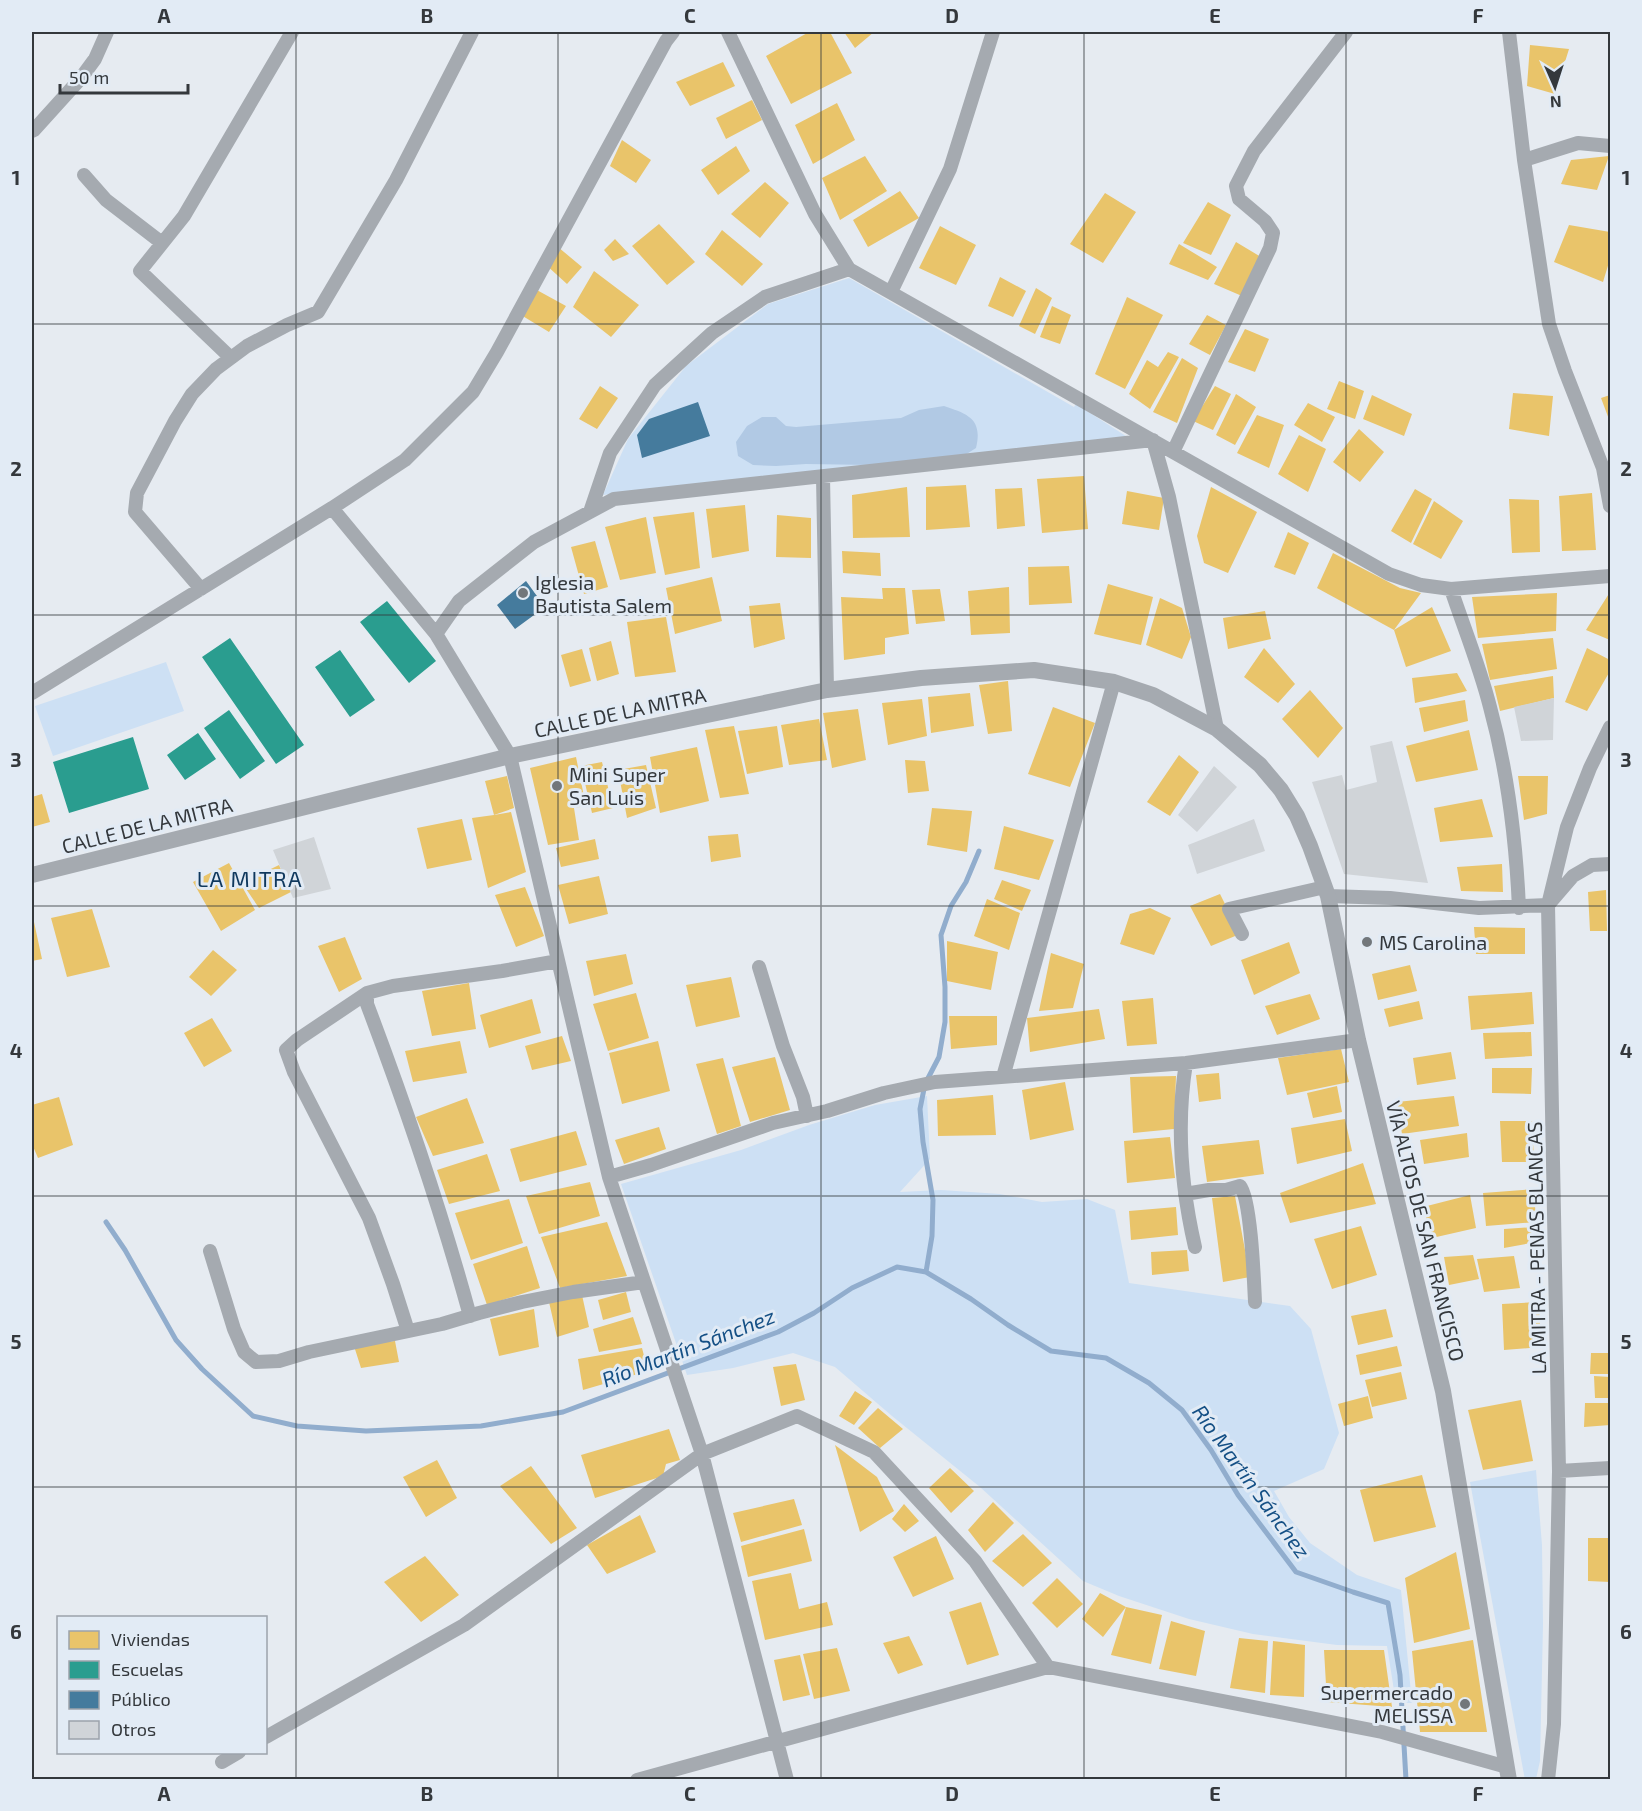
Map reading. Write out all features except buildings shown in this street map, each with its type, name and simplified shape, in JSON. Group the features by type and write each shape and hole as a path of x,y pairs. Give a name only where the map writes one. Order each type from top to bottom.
{"street":[{"path":"32,131 88,69 107,32"},
{"path":"201,589 135,512 137,493 192,394 216,369 257,341 286,325 318,312 396,180 472,32"},
{"path":"32,693 332,508 405,460 473,392 673,32"},
{"path":"728,32 815,214 849,269 1389,574 1421,585 1451,589 1611,576"},
{"path":"891,292 950,170 993,32"},
{"path":"1173,452 1270,248 1273,234 1265,221 1239,199 1236,186 1254,151 1346,32"},
{"path":"1509,32 1524,160 1549,324 1603,468 1611,506"},
{"path":"231,358 140,271 184,216 287,33"},
{"path":"1524,160 1578,143 1611,146"},
{"path":"84,175 106,200 162,243"},
{"path":"590,512 610,453 655,385 712,333 765,297 849,269"},
{"path":"436,634 459,601 534,542 614,499 1153,440"},
{"path":"1153,440 1169,497 1217,729"},
{"path":"823,477 827,690"},
{"path":"332,508 436,634 510,756 609,1177 702,1454 787,1779"},
{"path":"1451,589 1490,705 1500,745 1513,821 1519,908"},
{"name":"CALLE DE LA MITRA","path":"32,875 510,756 827,690 921,678 1034,670 1113,682 1153,695 1217,729"},
{"path":"1003,1077 1113,682"},
{"name":"LA MITRA - PENAS BLANCAS","path":"1548,1779 1554,1724 1559,1471 1548,905 1567,827 1590,768 1611,727"},
{"name":"VÍA ALTOS DE SAN FRANCISCO","path":"1217,729 1260,765 1281,790 1297,816 1326,892 1358,1040 1443,1391 1508,1773"},
{"path":"1242,934 1229,909 1326,892 1479,908 1548,905 1573,876 1592,865 1611,864"},
{"path":"408,1331 369,1218 294,1072 286,1050 297,1040 367,993 393,986 558,961"},
{"path":"759,967 783,1046 803,1097 807,1116"},
{"path":"367,993 367,1004 410,1118 452,1248 470,1316"},
{"path":"609,1177 773,1123 827,1112 884,1093 935,1082 1186,1063 1358,1040"},
{"path":"1186,1063 1181,1129 1185,1194 1195,1247"},
{"path":"1185,1194 1226,1190 1240,1186 1245,1192 1250,1227 1255,1302"},
{"path":"210,1251 234,1329 244,1352 256,1362 279,1361 309,1352 442,1324 573,1292 644,1282"},
{"path":"267,1736 464,1625 702,1454 796,1416 874,1452 975,1561 1048,1667"},
{"path":"1559,1471 1611,1468"},
{"path":"637,1779 1048,1667 1382,1732 1508,1773"},
{"path":"222,1762 236,1754"}],"shaded area":[{"path":"849,278 1074,407 1076,404 1129,438 603,495 628,439 686,366 768,304"},
{"path":"944,406 967,415 975,424 978,438 976,448 965,455 871,465 776,466 753,465 738,456 736,442 747,426 762,417 776,417 786,426 796,427 901,418 919,410"},
{"path":"166,662 184,711 53,756 35,706"},
{"path":"927,1096 930,1159 900,1192 941,1190 1000,1194 1042,1202 1087,1199 1115,1210 1129,1283 1290,1306 1311,1329 1339,1433 1324,1469 1274,1491 1289,1517 1310,1543 1357,1575 1401,1590 1412,1703 1396,1703 1387,1646 1337,1645 1253,1634 1189,1619 1119,1596 1083,1581 980,1487 835,1367 793,1353 733,1368 687,1375 621,1184 741,1150 809,1125 875,1105"},
{"path":"1536,1470 1542,1545 1540,1761 1536,1779 1525,1780 1470,1482"}],"waterway":[{"path":"926,1272 932,1236 933,1200 920,1109 925,1084 939,1057 945,1022 941,935 951,906 966,882 979,851"},
{"name":"Río Martín Sánchez","path":"106,1222 125,1250 176,1340 202,1369 253,1416 297,1426 366,1431 481,1426 563,1412 778,1332 814,1313 852,1288 897,1267 926,1272 1051,1351 1106,1358 1149,1383 1182,1410 1211,1450 1238,1495 1296,1572 1388,1603 1400,1675 1406,1780"}],"place":[{"name":"Iglesia Bautista Salem","path":"523,593"},
{"name":"Mini Super San Luis","path":"557,786"},
{"name":"MS Carolina","path":"1367,942"},
{"name":"Supermercado MELISSA","path":"1465,1704"}],"district":[{"name":"LA MITRA","path":"250,878"}]}
